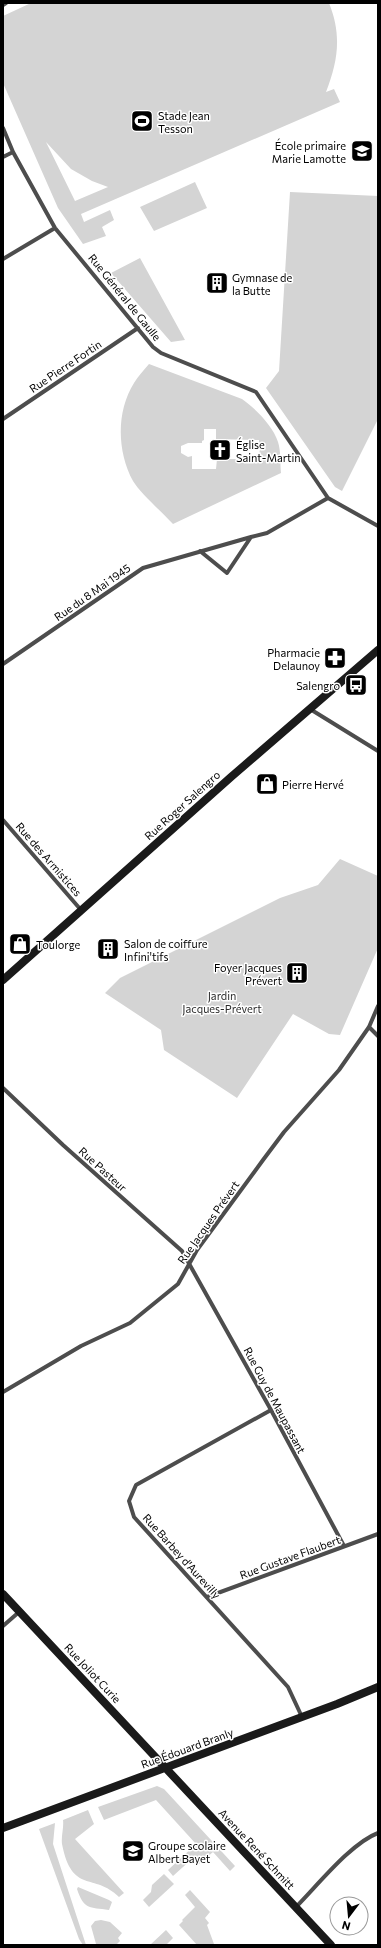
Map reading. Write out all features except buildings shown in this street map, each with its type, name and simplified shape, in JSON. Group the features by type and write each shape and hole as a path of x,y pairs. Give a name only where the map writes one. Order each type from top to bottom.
{"main road":[{"name":"Rue Roger Salengro","path":"3,980 378,650"},
{"name":"Rue Joliot Curie","path":"3,1594 166,1768"},
{"name":"Rue Édouard Branly","path":"3,1828 302,1717 378,1687"},
{"name":"Avenue René Schmitt","path":"166,1768 331,1945"}],"street":[{"name":"Rue Général de Gaulle","path":"3,128 13,152 55,228 138,328 161,353 256,392 328,498 378,526"},
{"path":"3,157 13,152"},
{"path":"3,259 55,228"},
{"name":"Rue Pierre Fortin","path":"3,419 138,328"},
{"name":"Rue du 8 Mai 1945","path":"3,664 143,568 267,532 328,498"},
{"path":"200,552 227,573 251,537"},
{"path":"310,709 378,751"},
{"name":"Rue des Armistices","path":"3,820 81,910"},
{"name":"Rue Jacques Prévert","path":"3,1392 81,1346 130,1323 178,1284 197,1250 267,1154 284,1132 338,1070 369,1027 378,1006"},
{"path":"369,1027 378,1036"},
{"name":"Rue Pasteur","path":"3,1088 63,1145 182,1251 189,1264"},
{"name":"Rue Guy de Maupassant","path":"189,1264 271,1410 344,1546"},
{"name":"Rue Barbey d'Aurevilly","path":"271,1410 136,1485 129,1501 134,1517 288,1686 302,1717"},
{"name":"Rue Gustave Flaubert","path":"207,1597 378,1534"},
{"path":"3,1626 20,1611"},
{"path":"296,1907 344,1858 365,1839 378,1833"}],"green space":[{"path":"31,3 329,3 336,26 337,48 336,59 326,92 334,89 340,102 81,214 84,222 110,210 114,220 102,227 106,236 83,244 58,208 3,83 3,16","holes":["46,142 71,169 92,181 108,187 75,201"]},
{"path":"195,182 207,208 154,231 140,207"},
{"path":"290,192 378,196 378,419 342,491 335,487 266,388 279,371"},
{"path":"140,258 185,340 171,342 111,273"},
{"path":"149,364 242,399 258,412 276,436 280,449 281,473 173,524 136,486 124,457 122,444 122,419 128,394 139,375","holes":["204,429 216,429 216,439 259,440 259,445 261,445 258,459 217,459 216,469 192,469 192,456 188,457 181,453 181,446 188,443 202,443 204,440"]},
{"name":"Jardin Jacques-Prévert","path":"340,859 378,876 378,948 340,1035 329,1034 293,1014 237,1098 164,1050 161,1030 105,993 120,978 280,898 318,885"},
{"path":"157,1786 164,1789 235,1866 230,1871 213,1852 199,1864 193,1858 173,1876 168,1870 196,1844 156,1800 104,1820 98,1807"},
{"path":"88,1810 94,1824 75,1839 124,1893 119,1897 101,1885 78,1877 66,1860 62,1844 63,1820"},
{"path":"55,1823 53,1844 86,1945 83,1945 79,1939 39,1829"},
{"path":"164,1874 174,1884 149,1907 143,1900 151,1892 152,1885"},
{"path":"78,1887 112,1902 109,1910 92,1908 85,1904 82,1901 77,1889"},
{"path":"190,1890 210,1912 205,1918 209,1923 207,1925 214,1944 217,1945 197,1945 179,1925 195,1907 185,1895"},
{"path":"101,1920 110,1922 122,1933 118,1938 120,1941 116,1945 96,1944 91,1926 95,1921"},
{"path":"166,1930 173,1938 166,1945 150,1945"}],"place":[{"name":"Stade Jean Tesson","path":"142,121"},
{"name":"École primaire Marie Lamotte","path":"362,151"},
{"name":"Gymnase de la Butte","path":"217,283"},
{"name":"Église Saint-Martin","path":"220,450"},
{"name":"Pharmacie Delaunoy","path":"335,658"},
{"name":"Salengro","path":"356,685"},
{"name":"Pierre Hervé","path":"267,784"},
{"name":"Toulorge","path":"20,944"},
{"name":"Salon de coiffure Infini'tifs","path":"108,949"},
{"name":"Foyer Jacques Prévert","path":"297,973"},
{"name":"Groupe scolaire Albert Bayet","path":"133,1851"}]}
